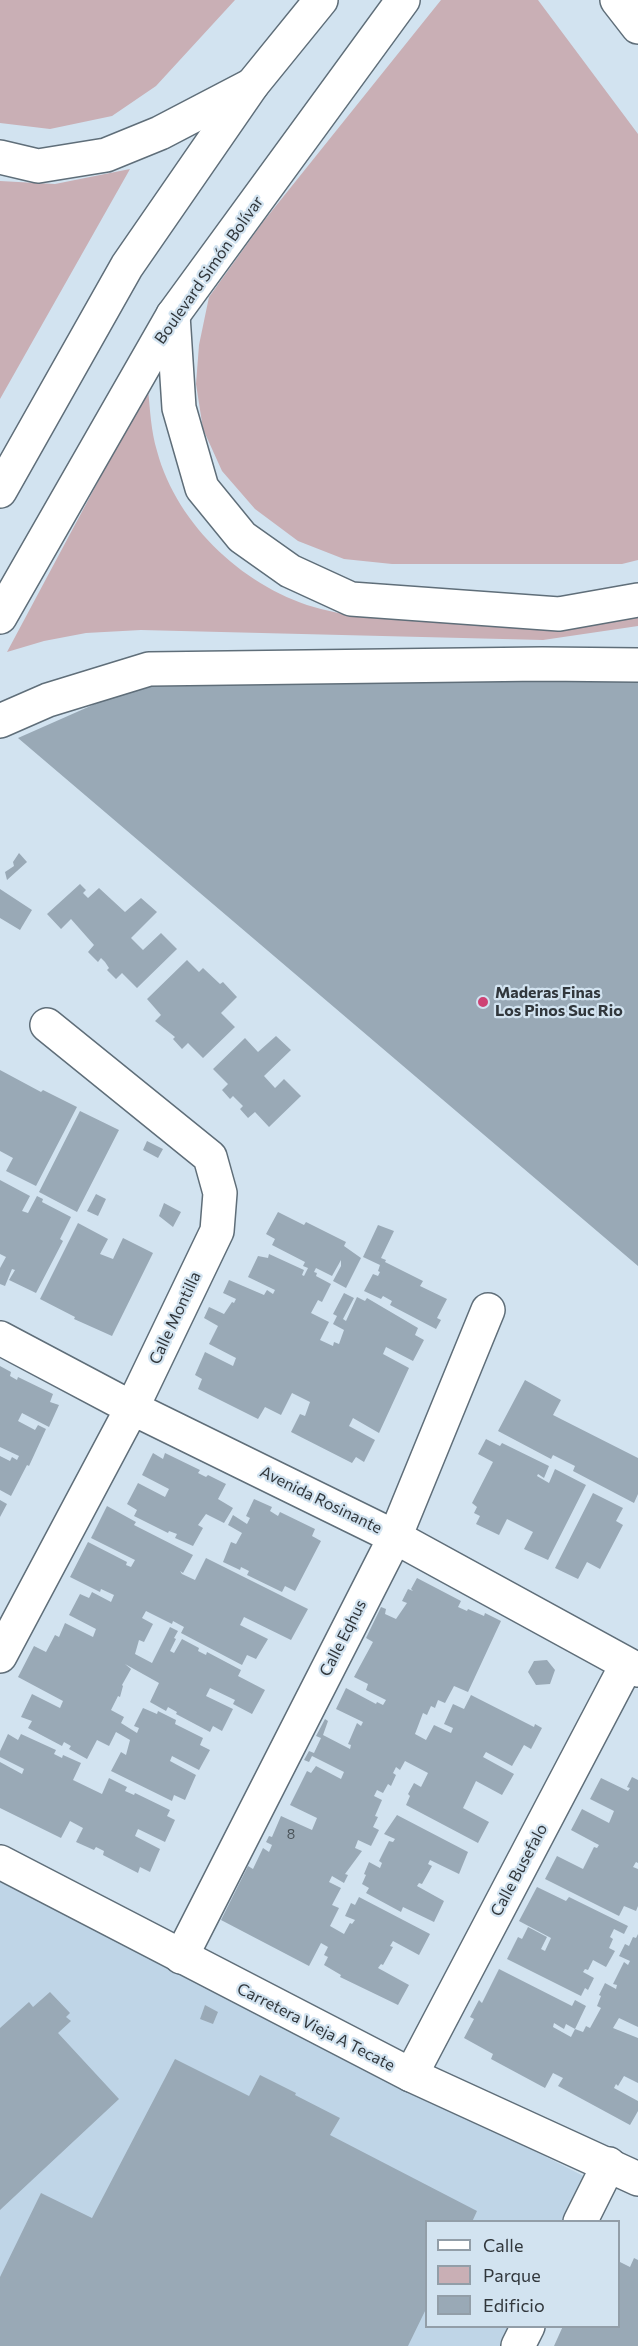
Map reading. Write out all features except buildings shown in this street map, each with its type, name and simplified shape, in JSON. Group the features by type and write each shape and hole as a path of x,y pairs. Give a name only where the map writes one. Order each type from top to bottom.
{"main road":[{"path":"0,491 127,266 252,85 321,0"},
{"name":"Boulevard Simón Bolívar","path":"0,617 173,315 403,0"},
{"path":"617,0 638,27"},
{"path":"0,157 38,166 106,155 160,133 252,85"},
{"path":"173,315 179,408 202,488 242,537 290,571 351,599 559,614 638,600"},
{"path":"0,721 48,700 149,669 638,665"},
{"name":"Calle Montilla","path":"0,1656 132,1408 217,1231 220,1193 210,1158 47,1025"},
{"name":"Calle Eqhus","path":"181,1957 395,1537 488,1310"},
{"name":"Avenida Rosinante","path":"0,1338 132,1408 395,1537 633,1667"},
{"name":"Calle Busefalo","path":"411,2075 633,1667"},
{"name":"Carretera Vieja A Tecate","path":"0,1862 411,2075 638,2179"},
{"path":"581,2220 609,2164"},
{"path":"518,2346 527,2328"}],"shaded area":[{"path":"0,1879 613,2191 597,2220 425,2220 425,2328 539,2328 530,2346 0,2346"}],"green space":[{"path":"0,0 235,0 156,86 112,116 50,129 0,123"},
{"path":"441,0 538,0 638,134 638,560 622,564 392,564 344,559 298,541 255,509 222,471 203,429 196,384 199,345 209,297 263,222"},
{"path":"130,169 0,399 0,181 55,184"},
{"path":"148,388 157,451 167,479 181,505 198,529 219,551 267,587 294,600 321,609 356,616 391,619 570,622 638,614 638,626 543,640 141,630 86,633 44,641 7,652"}],"place":[{"name":"Maderas Finas Los Pinos Suc Rio","path":"483,1002"}]}
